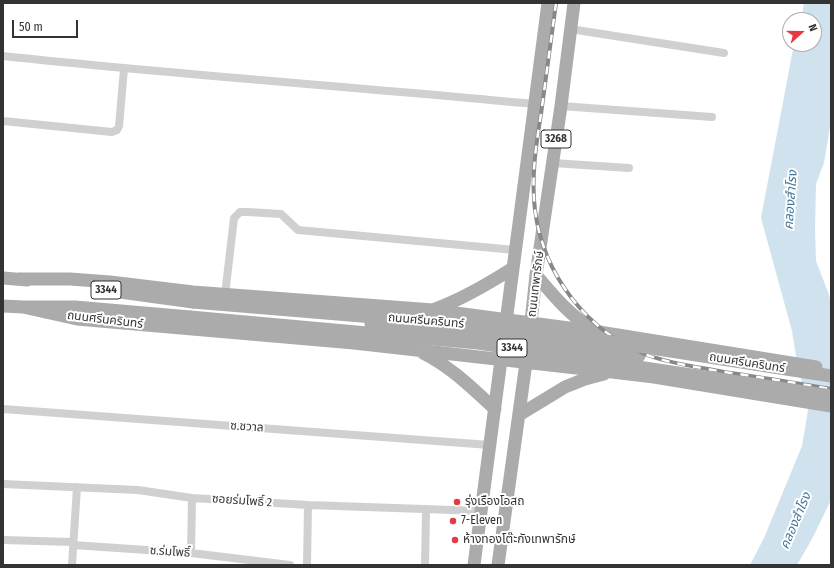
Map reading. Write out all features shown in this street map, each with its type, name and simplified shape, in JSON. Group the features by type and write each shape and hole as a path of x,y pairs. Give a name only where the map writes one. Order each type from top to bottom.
{"main road":[{"name":"ถนนเทพารักษ์","path":"474,565 548,3"},
{"name":"ถนนเทพารักษ์","path":"498,565 529,341 536,275 561,106 574,3"},
{"path":"433,310 447,305 490,283 513,268"},
{"path":"536,275 552,294 578,319 587,326 599,332"},
{"name":"ถนนศรีนครินทร์","path":"3,278 193,302 482,326 613,342 831,376"},
{"name":"ถนนศรีนครินทร์","path":"20,279 70,278 225,295 433,310 599,332 831,370"},
{"path":"354,343 365,338 370,331 371,324 371,318 367,310 356,304"},
{"name":"ถนนศรีนครินทร์","path":"3,306 75,307 478,343 831,396"},
{"name":"ถนนศรีนครินทร์","path":"23,307 77,319 354,343 654,377 831,406"},
{"path":"371,324 504,338 639,356"},
{"path":"654,377 642,371 638,361 639,352 644,346 660,342"},
{"path":"416,350 437,360 462,378 495,409"},
{"path":"519,415 565,387 585,379 612,372"}],"street":[{"path":"570,29 724,53"},
{"path":"3,56 124,69 534,104"},
{"path":"3,121 112,132 117,130 119,126 124,69"},
{"path":"561,106 712,117"},
{"path":"553,163 629,168"},
{"path":"225,295 234,218 240,212 281,214 298,230 515,250"},
{"name":"ซ.ชวาล","path":"3,409 490,445"},
{"name":"ซอยร่มโพธิ์ 2","path":"3,484 138,490 192,498 308,505 482,511"},
{"path":"72,565 77,487"},
{"path":"191,553 192,498"},
{"path":"307,565 308,505"},
{"path":"425,565 426,510"},
{"name":"ซ.ร่มโพธิ์","path":"3,540 73,543 191,553 290,565"}],"water":[{"name":"คลองสำโรง","path":"804,3 831,3 831,121 824,163 816,184 815,228 816,261 831,302 831,500 812,539 797,565 750,565 764,538 802,446 808,410 792,331 761,218 792,52 822,52 822,12 802,12"}],"railway":[{"path":"556,3 536,149 534,198 540,234 547,256 558,278 572,298 587,316 605,332 625,345 647,355 666,361 695,367 831,389"}],"place":[{"name":"รุ่งเรืองโอสถ","path":"457,502"},
{"name":"7-Eleven","path":"453,521"},
{"name":"ห้างทองโต๊ะกังเทพารักษ์","path":"455,540"}]}
